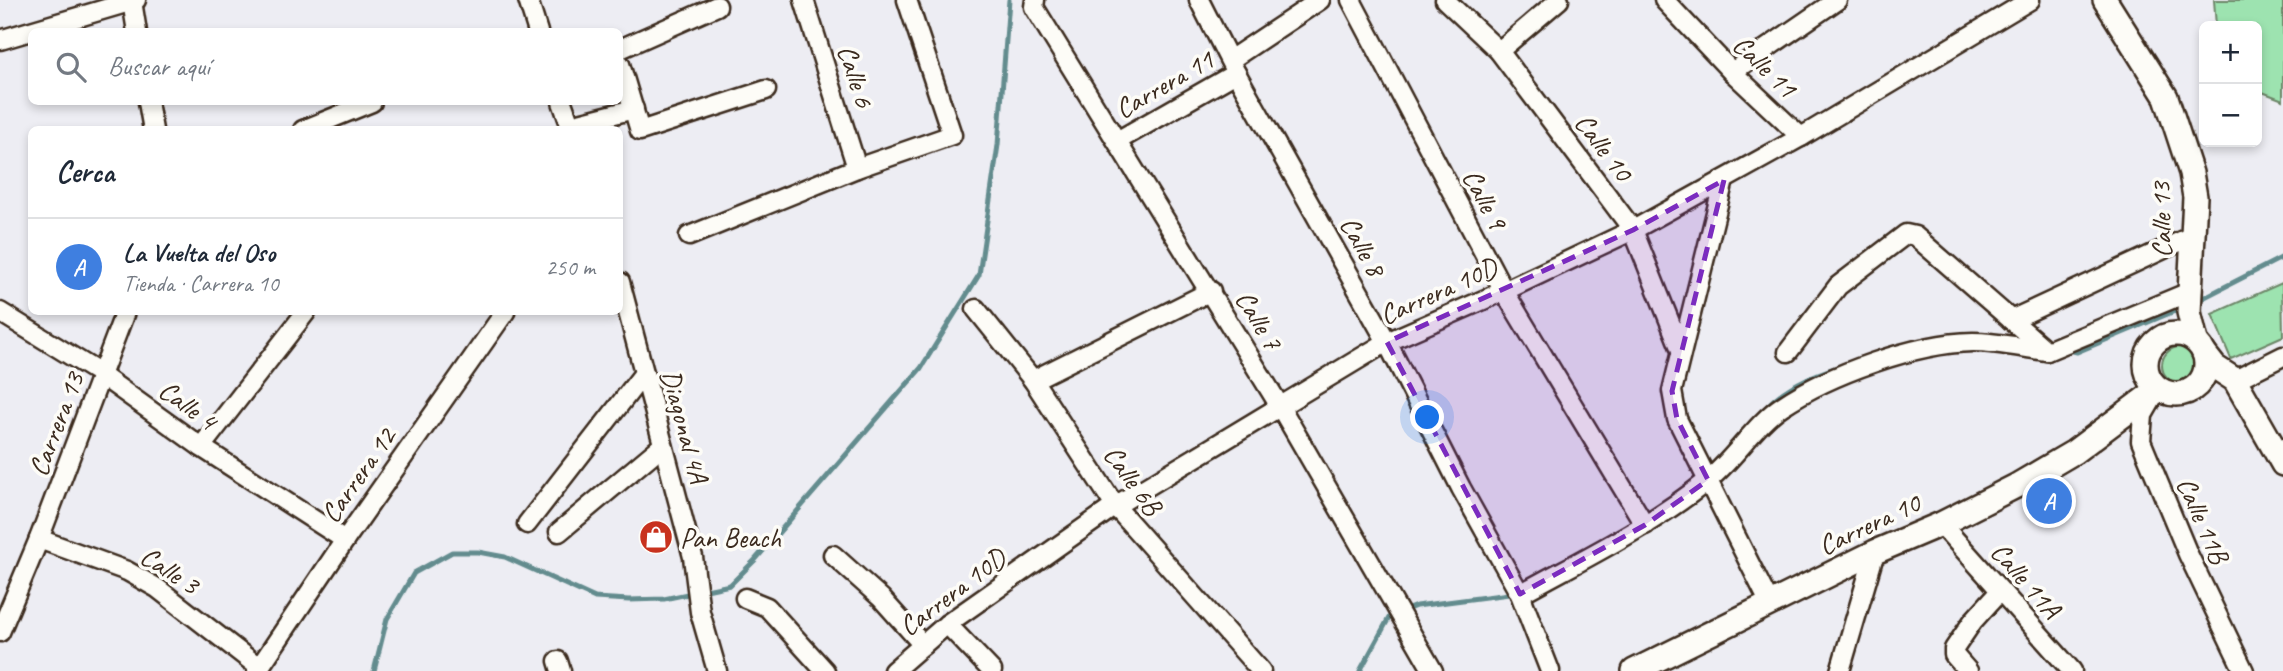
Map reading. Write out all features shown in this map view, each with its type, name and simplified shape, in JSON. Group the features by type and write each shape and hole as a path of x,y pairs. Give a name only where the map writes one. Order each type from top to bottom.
{"street":[{"path":"528,0 537,28"},
{"name":"Calle 6","path":"804,0 857,168"},
{"path":"689,236 857,168 952,135 907,0"},
{"name":"Calle 7","path":"1035,0 1034,7 1211,291 1433,671"},
{"name":"Calle 8","path":"1199,0 1387,342 1461,488 1520,594 1550,671"},
{"name":"Carrera 11","path":"1117,141 1233,66 1320,0"},
{"name":"Calle 9","path":"1351,0 1504,291 1645,525"},
{"name":"Calle 10","path":"1446,0 1499,51 1633,230 1681,350"},
{"path":"1499,51 1559,0"},
{"path":"1732,72 1837,0"},
{"name":"Carrera 10D","path":"893,671 947,624 1115,506 1387,342 1633,230 1801,137 2030,0"},
{"name":"Calle 13","path":"2105,0 2157,80 2174,115 2191,173 2195,197 2189,312 2200,347"},
{"path":"41,28 134,1 137,28"},
{"name":"Calle 11","path":"1671,2 1732,72 1801,137"},
{"path":"623,48 717,6"},
{"path":"0,40 28,32"},
{"path":"623,74 640,131 766,90"},
{"path":"149,105 152,126"},
{"path":"313,126 365,105"},
{"path":"563,105 571,126"},
{"path":"574,126 634,109"},
{"path":"1724,180 1672,391 1677,419 1770,604"},
{"path":"1788,352 1838,286 1906,234 1915,236 2047,351"},
{"path":"2011,320 2194,234"},
{"path":"1033,380 1211,291"},
{"path":"1520,594 1645,525 1708,480 1781,407 1864,366 1934,346 1975,342 2047,351 2189,292"},
{"name":"Calle 13","path":"2161,338 2174,321 2189,292"},
{"name":"Diagonal 4A","path":"623,293 692,557 700,612 717,671"},
{"name":"Calle 6B","path":"976,309 1033,380 1115,506 1261,671"},
{"name":"Calle 4","path":"0,312 103,376 201,447 345,540"},
{"name":"Carrera 13","path":"0,632 103,376 124,315"},
{"path":"201,447 304,315"},
{"name":"Carrera 12","path":"258,669 503,315"},
{"path":"2283,356 2235,380 2184,394 2166,393 2158,389 2149,377 2146,362 2148,352 2161,338 2180,334 2200,347 2215,367 2235,380 2283,464"},
{"path":"2184,394 2193,390 2204,377 2206,361 2200,347"},
{"name":"Carrera 10","path":"2121,418 2140,383 2146,362"},
{"path":"527,524 644,373"},
{"name":"Carrera 10","path":"1634,671 2016,486 2074,452 2158,389"},
{"name":"Calle 11B","path":"2158,389 2143,415 2140,426 2141,441 2188,554 2244,671"},
{"path":"559,532 663,445"},
{"name":"Calle 11A","path":"1941,524 2072,671"},
{"name":"Calle 3","path":"39,539 127,571 157,589 258,669"},
{"path":"1840,671 1875,552"},
{"path":"833,555 881,598 923,645"},
{"path":"1968,671 1954,655 1954,649 1973,621 2000,591"},
{"path":"745,598 766,607 825,671"},
{"path":"947,624 992,671"}],"highlighted area":[{"path":"1724,180 1672,391 1677,419 1708,480 1645,525 1520,594 1387,342 1633,230"}],"green space":[{"path":"2214,0 2283,0 2283,100 2262,92 2262,21 2216,21"},
{"path":"2282,283 2283,336 2231,359 2212,314"},
{"path":"2180,347 2192,353 2198,365 2192,377 2180,383 2168,377 2162,365 2168,353"}],"waterway":[{"path":"374,671 387,619 414,573 452,552 478,552 505,557 595,598 629,600 664,599 730,585 755,560 921,368 979,275 998,145 1009,0"},
{"path":"2197,301 2283,257"},
{"path":"2064,349 2077,352 2182,308"},
{"path":"1763,411 1789,389 1841,366"},
{"path":"1360,671 1390,616 1416,606 1517,593"}],"place":[{"name":"La Vuelta del Oso","path":"2049,501"},
{"name":"Pan Beach","path":"656,537"}]}
